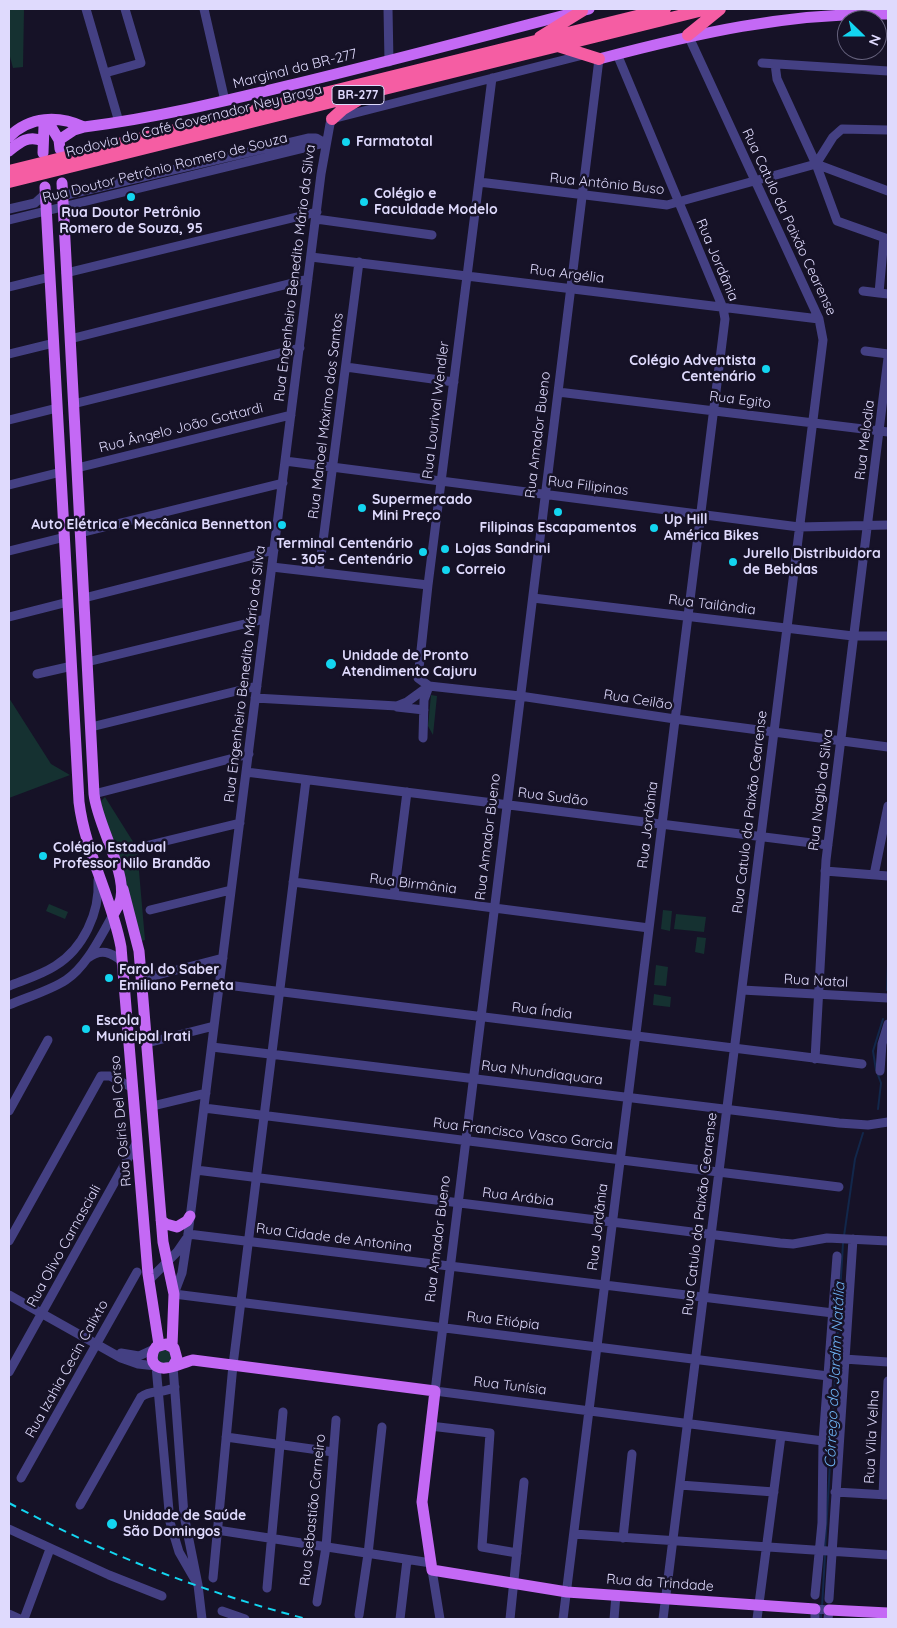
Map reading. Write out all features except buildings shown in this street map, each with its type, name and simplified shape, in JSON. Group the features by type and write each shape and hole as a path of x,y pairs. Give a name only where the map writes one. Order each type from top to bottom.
{"highway":[{"name":"Rodovia do Café Governador Ney Braga","path":"9,171 665,9"},
{"name":"Rodovia do Café Governador Ney Braga","path":"9,182 707,9"},
{"path":"688,35 720,9"},
{"path":"529,43 586,10"},
{"path":"558,46 599,59"},
{"path":"332,119 343,109 376,91"}],"main road":[{"name":"Marginal da BR-277","path":"9,137 21,127 46,119 72,121 84,127 163,115 389,62 586,10"},
{"path":"599,59 688,35 739,25 802,17 888,14"},
{"path":"47,126 59,144"},
{"path":"43,147 47,126"},
{"name":"BR-277","path":"9,144 27,132 47,126 84,127"},
{"name":"BR-277","path":"59,144 74,130 84,127"},
{"path":"43,147 50,136 59,144"},
{"path":"9,151 24,140 36,138 43,147"},
{"path":"62,183 94,794 138,940 161,1220 174,1294 174,1349 177,1359 172,1366 166,1368 156,1366 152,1360 156,1347 166,1344 174,1349"},
{"name":"Rua Osíris Del Corso","path":"45,190 80,812 113,915 123,962 137,1142 133,1160 156,1347"},
{"path":"51,294 58,300 63,300 67,291"},
{"path":"52,316 58,310 63,310 69,316"},
{"path":"62,499 64,504 72,506 78,501 78,497"},
{"path":"64,525 69,516 76,516 80,528"},
{"path":"73,688 80,692 84,691 88,684"},
{"path":"74,706 80,701 89,705"},
{"path":"113,915 121,900 121,883"},
{"path":"131,1064 138,1069 149,1064"},
{"path":"133,1088 138,1081 142,1080 150,1084"},
{"path":"161,1220 166,1224 177,1227 187,1221 190,1216"},
{"name":"Rua Tunísia","path":"174,1349 193,1360 434,1391"},
{"name":"Rua Tunísia","path":"172,1366 193,1360"},
{"name":"Rua Amador Bueno","path":"431,1567 422,1502 434,1391"},
{"name":"Rua da Trindade","path":"431,1567 567,1592 759,1605 815,1614"},
{"name":"Rua da Trindade","path":"828,1609 888,1613"}],"street":[{"path":"86,9 119,122"},
{"path":"105,73 141,64 126,9"},
{"path":"204,9 225,101"},
{"path":"388,9 389,62"},
{"name":"Rua Catulo da Paixão Cearense","path":"663,1619 823,340 819,320 688,35"},
{"path":"332,119 586,54"},
{"name":"Rua Jordânia","path":"564,1619 725,319 723,308 617,54"},
{"name":"Rua Amador Bueno","path":"434,1391 599,59"},
{"path":"762,63 888,71"},
{"path":"775,64 777,79 816,164 837,221 886,238 883,294 863,291"},
{"name":"Rua Lourival Wendler","path":"429,686 423,683 417,675 492,78"},
{"name":"Rua Engenheiro Benedito Mário da Silva","path":"174,1294 182,1273 188,1234 325,143 332,119"},
{"path":"816,164 833,137 842,129 888,130"},
{"name":"Rua Doutor Petrônio Romero de Souza","path":"9,220 46,212 63,202 325,143"},
{"path":"816,164 888,191"},
{"name":"Rua Antônio Buso","path":"479,182 661,204 679,203 816,164"},
{"name":"Rua Doutor Petrônio Romero de Souza","path":"9,209 35,203 45,190"},
{"path":"66,273 316,215 432,235"},
{"name":"Rua Argélia","path":"311,256 819,320"},
{"name":"Rua Manoel Máximo dos Santos","path":"319,572 359,262"},
{"path":"9,287 50,277"},
{"path":"70,339 308,279"},
{"path":"9,354 54,343"},
{"path":"73,404 300,348"},
{"path":"865,351 888,356"},
{"name":"Rua Melodia","path":"867,526 884,432 888,356"},
{"path":"346,367 454,382"},
{"name":"Rua Egito","path":"558,392 884,432"},
{"path":"9,420 57,408"},
{"name":"Rua Ângelo João Gottardi","path":"77,468 291,415"},
{"name":"Rua Filipinas","path":"285,461 800,527 888,525"},
{"path":"9,485 61,472"},
{"path":"80,528 283,483"},
{"name":"Rua Nagib da Silva","path":"815,1058 825,871 867,526"},
{"path":"9,551 64,537"},
{"path":"84,598 274,550"},
{"path":"272,567 428,585"},
{"name":"Rua Tailândia","path":"533,598 853,636 888,636"},
{"path":"9,617 68,602"},
{"path":"87,662 266,618"},
{"path":"37,674 72,666"},
{"path":"91,727 257,686"},
{"path":"390,706 402,704 429,686"},
{"path":"423,738 424,700 429,686"},
{"name":"Rua Ceilão","path":"429,686 520,696 675,719 888,747"},
{"path":"256,698 390,706 424,710"},
{"path":"94,794 248,754"},
{"name":"Rua Sudão","path":"246,772 828,845"},
{"path":"213,1578 233,1365 306,780"},
{"path":"394,895 407,792"},
{"path":"874,875 888,806"},
{"path":"137,848 240,823"},
{"path":"9,986 56,966 79,943 89,926 97,905 98,868"},
{"path":"825,871 888,876"},
{"name":"Rua Birmânia","path":"293,882 649,928"},
{"path":"150,910 231,890"},
{"path":"84,961 113,915"},
{"path":"9,1005 64,981 93,954 104,952 113,954 123,962"},
{"path":"142,979 223,958"},
{"name":"Rua Índia","path":"220,984 862,1064"},
{"name":"Rua Natal","path":"742,990 888,998"},
{"path":"880,1071 882,1044 888,1024"},
{"path":"147,1043 214,1026"},
{"path":"9,1111 48,1040"},
{"name":"Rua Nhundiaquara","path":"212,1046 727,1109 868,1124 888,1122"},
{"path":"9,1241 101,1076 110,1076 133,1088"},
{"path":"152,1106 206,1093"},
{"name":"Rua Francisco Vasco Garcia","path":"204,1108 839,1187"},
{"name":"Rua Olivo Carnasciali","path":"9,1372 41,1314 133,1160"},
{"name":"Rua Arábia","path":"196,1170 787,1244 836,1238 888,1241"},
{"name":"Rua Engenheiro Benedito Mário da Silva","path":"149,1280 177,1252 188,1234"},
{"name":"Rua Cidade de Antonina","path":"188,1234 833,1313"},
{"path":"828,1609 853,1239"},
{"path":"815,1595 819,1551 823,1441 838,1256"},
{"name":"Rua Izahia Cecin Calixto","path":"21,1478 137,1272"},
{"name":"Rua Etiópia","path":"174,1294 828,1376"},
{"path":"9,1295 130,1362 156,1366 170,1522 179,1552 198,1585"},
{"path":"106,1350 134,1356 145,1354 156,1347"},
{"path":"844,1360 888,1362"},
{"path":"172,1366 186,1531 198,1585 202,1619"},
{"name":"Rua Vila Velha","path":"885,1495 888,1381"},
{"path":"80,1505 141,1397 150,1392 158,1392 175,1387"},
{"name":"Rua Tunísia","path":"434,1391 823,1441"},
{"path":"267,1588 283,1412"},
{"name":"Rua Sebastião Carneiro","path":"317,1602 326,1547 336,1420"},
{"path":"430,1426 490,1433 482,1547 517,1553"},
{"path":"359,1615 368,1554 382,1427"},
{"path":"757,1619 781,1436"},
{"path":"226,1437 334,1452"},
{"path":"623,1538 632,1454"},
{"path":"510,1619 524,1482"},
{"path":"680,1485 774,1492"},
{"path":"835,1492 885,1495"},
{"path":"9,1529 50,1549 162,1596"},
{"name":"Rua da Trindade","path":"217,1530 406,1560 431,1567"},
{"path":"574,1534 888,1554"},
{"path":"24,1619 50,1549"},
{"path":"400,1619 406,1560"},
{"name":"Rua Amador Bueno","path":"431,1567 440,1619"},
{"path":"614,1619 616,1595"},
{"name":"Rua da Trindade","path":"815,1614 828,1609"},
{"path":"222,1611 245,1619"},
{"path":"9,1614 20,1619"}],"green space":[{"path":"9,9 24,9 23,67 13,68 9,53"},
{"path":"431,695 437,696 433,735 428,726"},
{"path":"9,698 51,764 70,775 9,798"},
{"path":"105,797 137,848 145,940 142,941 103,814 100,802"},
{"path":"49,904 68,912 65,919 46,911"},
{"path":"663,910 672,911 670,931 661,929"},
{"path":"676,914 706,917 704,932 674,929"},
{"path":"697,937 706,938 704,954 695,952"},
{"path":"656,965 668,967 666,986 654,985"},
{"path":"654,994 671,997 670,1007 653,1005"},
{"path":"167,1345 174,1360 160,1366 154,1352"}],"waterway":[{"name":"Córrego do Jardim Natália","path":"887,990 888,964"},
{"name":"Córrego do Jardim Natália","path":"876,1070 873,1051 883,1019"},
{"name":"Córrego do Jardim Natália","path":"878,1075 881,1083 878,1109"},
{"name":"Córrego do Jardim Natália","path":"844,1236 855,1159 863,1133"},
{"name":"Córrego do Jardim Natália","path":"825,1548 843,1243"},
{"name":"Córrego do Jardim Natália","path":"822,1607 825,1555"},
{"name":"Córrego do Jardim Natália","path":"821,1612 821,1619"}],"railway":[{"path":"9,1503 80,1539 155,1570 230,1597 307,1619"}],"place":[{"name":"Farmatotal","path":"346,142"},
{"name":"Rua Doutor Petrônio Romero de Souza, 95","path":"131,197"},
{"name":"Colégio e Faculdade Modelo","path":"364,202"},
{"name":"Colégio Adventista Centenário","path":"766,369"},
{"name":"Supermercado Mini Preço","path":"362,508"},
{"name":"Filipinas Escapamentos","path":"558,512"},
{"name":"Auto Elétrica e Mecânica Bennetton","path":"282,525"},
{"name":"Up Hill América Bikes","path":"654,528"},
{"name":"Lojas Sandrini","path":"445,549"},
{"name":"Terminal Centenário - 305 - Centenário","path":"423,552"},
{"name":"Jurello Distribuidora de Bebidas","path":"733,562"},
{"name":"Correio","path":"446,570"},
{"name":"Unidade de Pronto Atendimento Cajuru","path":"331,664"},
{"name":"Colégio Estadual Professor Nilo Brandão","path":"43,856"},
{"name":"Farol do Saber Emiliano Perneta","path":"109,978"},
{"name":"Escola Municipal Irati","path":"86,1029"},
{"name":"Unidade de Saúde São Domingos","path":"112,1524"}]}
